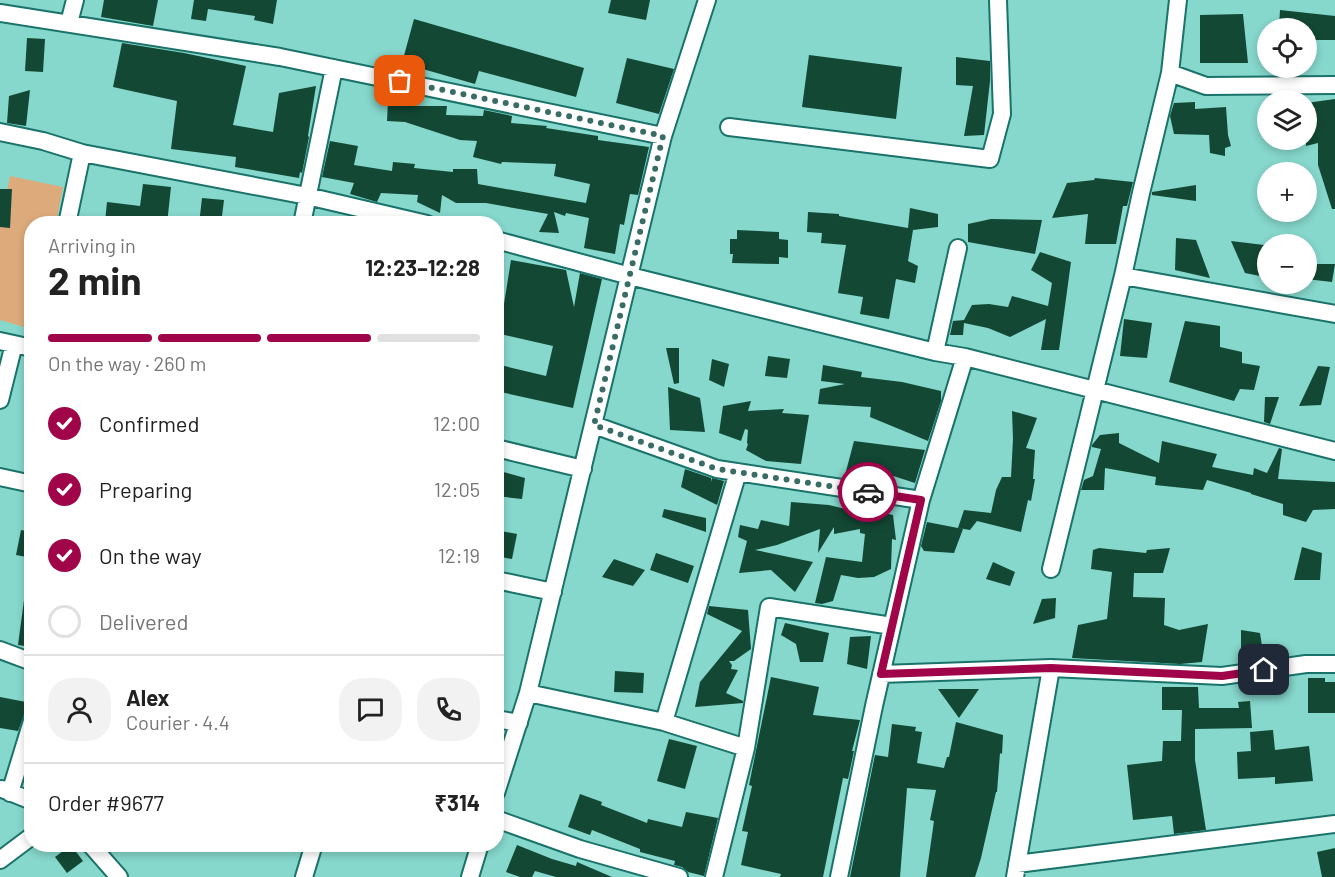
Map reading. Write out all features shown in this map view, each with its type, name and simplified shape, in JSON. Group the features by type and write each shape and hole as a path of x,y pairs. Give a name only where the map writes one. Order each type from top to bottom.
{"street":[{"path":"69,23 75,0"},
{"path":"504,769 528,693 663,136 708,0"},
{"path":"729,127 990,159 1002,114 998,0"},
{"path":"1051,568 1170,73 1178,0"},
{"path":"0,13 280,57 663,136"},
{"path":"303,216 334,68"},
{"path":"1170,73 1206,86 1335,85"},
{"path":"0,132 43,141 82,153 307,196 393,216"},
{"path":"69,216 82,153"},
{"path":"504,242 630,276 935,352 965,357 1335,451"},
{"path":"935,352 958,248"},
{"path":"1123,276 1335,314"},
{"path":"0,400 7,343 24,346"},
{"path":"839,877 881,674 921,500 965,357"},
{"path":"594,425 717,469 921,500"},
{"path":"504,450 582,469"},
{"path":"664,722 738,472"},
{"path":"0,477 24,482"},
{"path":"504,582 553,592"},
{"path":"714,877 746,748 769,607 892,626"},
{"path":"0,650 24,659"},
{"path":"881,674 1051,668 1222,676 1306,664 1335,664"},
{"path":"1051,668 1016,871 1335,824"},
{"path":"528,693 664,722 746,748"},
{"path":"504,720 519,723"},
{"path":"24,742 5,791 24,798"},
{"path":"504,822 631,870 680,877"},
{"path":"0,860 24,842"},
{"path":"97,852 119,877"},
{"path":"304,877 312,852"},
{"path":"470,877 478,852"}],"shaded area":[{"path":"10,176 63,187 57,216 24,216 24,327 0,320 0,227"}],"building":[{"path":"104,0 158,0 153,26 101,17"},
{"path":"194,0 277,0 273,24 254,20 255,16 208,9 206,21 191,19"},
{"path":"611,0 650,0 646,20 608,13"},
{"path":"1280,10 1335,16 1335,40 1317,40 1317,18 1280,18"},
{"path":"1243,14 1248,63 1200,63 1200,15"},
{"path":"414,19 584,68 576,97 479,71 475,84 402,63"},
{"path":"27,38 45,39 43,72 25,71"},
{"path":"122,43 246,66 233,125 273,132 279,93 316,86 309,137 299,178 235,167 236,157 171,149 177,101 113,87"},
{"path":"809,55 902,67 896,119 802,107"},
{"path":"956,57 990,61 984,135 964,136 973,86 956,85"},
{"path":"627,58 674,69 659,114 616,103"},
{"path":"30,90 26,126 7,123 9,96"},
{"path":"1335,99 1335,209 1332,209 1318,165 1317,101"},
{"path":"388,101 406,101 405,106 447,106 446,115 483,116 484,110 512,116 511,123 547,126 546,128 598,136 598,140 649,147 638,195 630,194 624,225 620,224 615,254 584,248 589,218 566,213 565,216 554,212 559,233 539,232 548,214 486,203 456,203 442,195 440,213 417,202 418,195 381,193 377,202 350,194 354,183 322,177 330,141 358,146 354,165 392,171 393,162 415,164 414,168 453,172 453,169 477,169 478,184 586,203 590,184 554,176 556,164 502,162 501,164 473,157 477,141 460,140 405,122 387,121"},
{"path":"1195,102 1195,109 1226,107 1231,146 1225,148 1225,156 1210,153 1209,135 1174,134 1170,116 1174,103"},
{"path":"1095,178 1133,182 1127,206 1123,206 1116,244 1085,244 1088,214 1052,218 1067,183"},
{"path":"143,184 171,187 168,216 106,216 107,202 140,206"},
{"path":"1196,185 1196,201 1152,195 1152,192"},
{"path":"0,189 12,189 10,228 0,227"},
{"path":"202,198 224,200 222,216 200,216"},
{"path":"910,208 938,214 938,227 913,230 908,261 918,266 915,283 896,279 889,319 860,314 863,297 838,293 846,245 821,243 822,233 807,232 808,212 839,214 839,216 908,228"},
{"path":"991,219 1042,220 1035,254 968,242 968,224"},
{"path":"737,230 779,232 779,239 788,240 788,258 779,257 779,264 732,263 730,239 737,239"},
{"path":"1176,238 1196,240 1210,278 1175,270"},
{"path":"1231,241 1257,244 1257,275 1245,273"},
{"path":"1040,252 1071,262 1059,350 1041,350 1046,319 1010,337 988,328 964,323 963,335 950,335 953,321 964,320 972,305 989,304 1008,307 1012,296 1048,306 1052,283 1031,270"},
{"path":"511,260 566,270 574,307 580,273 602,279 573,408 504,393 504,366 546,376 553,346 504,335 504,304"},
{"path":"1317,264 1335,264 1332,282 1317,280"},
{"path":"1124,319 1152,323 1147,358 1120,356"},
{"path":"1185,321 1220,326 1220,347 1242,352 1242,363 1260,366 1254,390 1240,389 1234,401 1169,382"},
{"path":"666,348 679,348 679,383 674,384"},
{"path":"768,356 790,359 787,378 765,376"},
{"path":"712,359 729,364 724,387 709,380"},
{"path":"823,365 862,372 861,377 902,382 941,391 941,401 928,441 870,417 871,407 818,404 820,389 845,384 821,381"},
{"path":"1318,366 1330,367 1321,405 1299,406"},
{"path":"668,387 700,398 705,432 670,430"},
{"path":"1265,397 1279,397 1270,424 1264,422"},
{"path":"751,401 748,411 784,409 782,413 809,415 801,464 766,461 746,450 748,430 745,429 741,441 719,433 723,406"},
{"path":"1012,411 1037,418 1026,448 1035,450 1033,479 1035,479 1021,532 977,521 970,530 958,528 964,510 991,513 996,490 1002,477 1011,477"},
{"path":"1119,433 1119,443 1159,463 1162,441 1217,454 1212,467 1253,475 1254,468 1267,473 1279,448 1282,449 1278,479 1335,482 1335,509 1313,510 1306,522 1283,515 1283,504 1207,480 1203,490 1155,485 1156,477 1105,468 1104,490 1081,490 1084,480 1093,476 1101,449 1092,447 1092,445 1100,435"},
{"path":"854,441 925,450 915,483 884,473 882,483 859,480 845,475"},
{"path":"685,469 711,478 712,482 712,478 724,481 717,505 681,487"},
{"path":"504,472 525,478 522,499 504,497"},
{"path":"791,502 829,505 858,512 858,507 893,515 896,540 892,539 891,569 874,577 858,578 841,575 833,601 815,603 826,557 862,562 865,534 860,533 860,529 834,534 834,527 818,553 820,529 777,545 755,550 813,562 795,592 771,570 739,573 747,541 738,537 740,525 758,529 761,520 789,526"},
{"path":"664,509 706,518 706,532 662,517"},
{"path":"927,522 963,529 954,553 924,551 921,546"},
{"path":"21,530 24,531 24,556 16,555"},
{"path":"504,532 517,534 512,559 504,558"},
{"path":"1302,547 1322,553 1320,580 1294,580"},
{"path":"1099,548 1146,553 1147,550 1170,548 1163,573 1134,573 1133,597 1165,598 1164,625 1179,630 1208,624 1202,662 1180,664 1072,658 1078,625 1107,619 1112,572 1091,569 1093,550"},
{"path":"656,553 694,566 688,583 650,570"},
{"path":"614,559 645,570 633,586 602,577"},
{"path":"993,562 1015,572 1010,586 986,579"},
{"path":"1056,598 1055,618 1033,624 1042,599"},
{"path":"24,600 24,646 18,645"},
{"path":"709,606 748,610 751,649 734,661 729,661 732,665 731,669 738,670 726,693 743,703 695,707 700,682 742,631 707,614"},
{"path":"785,623 829,633 823,662 800,662 796,644 781,635"},
{"path":"1241,630 1260,633 1264,659 1241,660"},
{"path":"871,636 867,669 847,664 850,637"},
{"path":"615,671 644,673 643,693 614,692"},
{"path":"771,677 819,687 813,715 860,720 848,779 843,778 823,877 780,877 781,874 741,865 748,832 742,831 752,786 749,785"},
{"path":"1308,678 1325,678 1325,682 1335,682 1335,713 1308,713"},
{"path":"1162,687 1198,687 1199,708 1239,708 1238,702 1250,701 1252,728 1195,729 1195,760 1206,830 1174,834 1172,816 1133,820 1127,765 1162,761 1163,741 1181,741 1182,710 1162,710"},
{"path":"938,689 979,689 959,718"},
{"path":"0,697 24,702 24,715 18,731 0,728"},
{"path":"956,722 1003,735 997,792 975,877 926,877 934,821 930,820 936,790 907,788 900,877 850,877 875,755 888,757 892,724 916,727 915,731 922,732 917,763 944,768 947,757 949,757"},
{"path":"1273,730 1275,750 1309,746 1313,781 1275,784 1275,777 1238,779 1237,752 1251,751 1250,732"},
{"path":"669,739 697,746 685,789 657,781"},
{"path":"580,794 647,823 648,819 682,827 686,812 718,818 704,876 674,865 675,861 640,852 640,849 592,830 590,835 568,827"},
{"path":"517,845 576,866 577,862 612,877 556,877 535,871 532,877 520,877 506,872"},
{"path":"1335,848 1335,877 1322,877 1317,852"},
{"path":"62,852 76,852 83,861 67,873 55,857"}],"way so far":[{"path":"400,81 663,136 594,425 717,469 868,492"}],"route":[{"path":"868,492 921,500 881,674 1051,668 1222,676 1264,670"}]}
